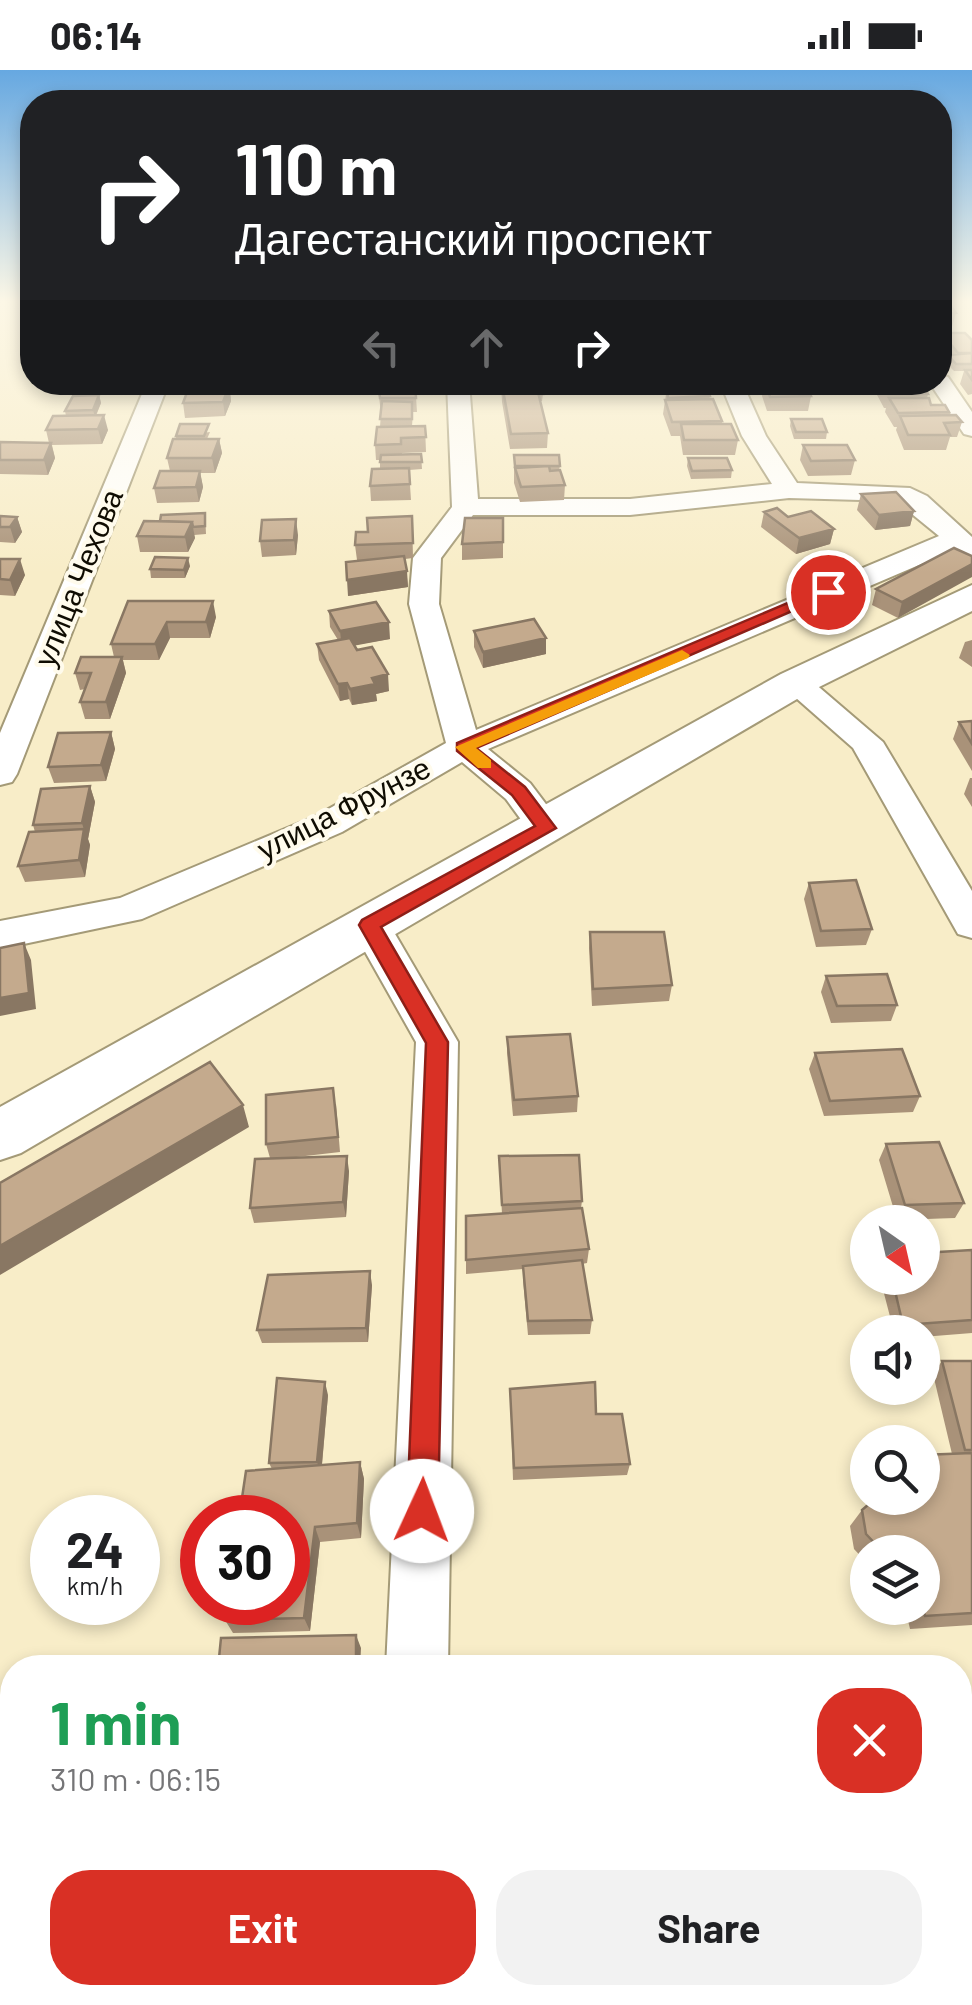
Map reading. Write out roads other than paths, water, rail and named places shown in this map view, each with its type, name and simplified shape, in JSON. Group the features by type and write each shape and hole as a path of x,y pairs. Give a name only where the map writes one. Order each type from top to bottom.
{"highway":[{"path":"0,1136 795,683 972,596"}],"street":[{"name":"улица Чехова","path":"0,774 153,395"},
{"path":"459,395 466,507 426,558 424,604 464,747 518,791 546,828"},
{"path":"737,395 754,436 789,490"},
{"path":"949,395 972,429"},
{"path":"466,507 630,507 789,490 902,493 918,502 964,546"},
{"name":"улица Фрунзе","path":"0,934 128,910 330,824 464,747 964,546"},
{"path":"795,683 866,742 972,924"},
{"path":"370,925 437,1042 417,1655"}]}
